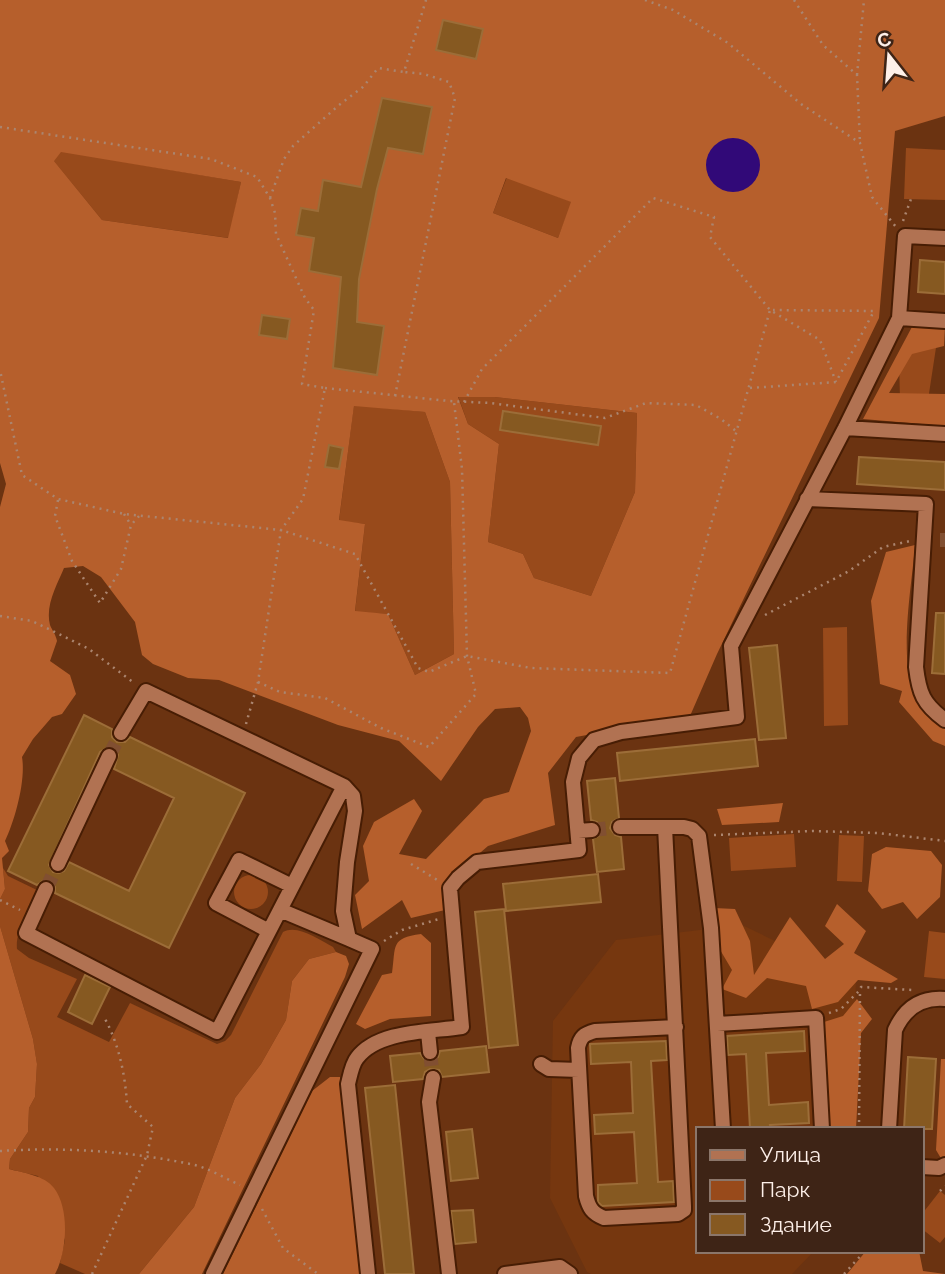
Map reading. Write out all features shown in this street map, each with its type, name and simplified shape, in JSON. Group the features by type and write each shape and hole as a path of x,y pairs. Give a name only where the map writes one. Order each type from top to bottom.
{"lane":[{"path":"368,1274 348,1084 355,1059 371,1044 397,1035 462,1027 450,888 477,862 579,849 585,831 573,782 579,758 594,740 621,732 737,717 730,646 845,428 899,318 905,236 945,238"},
{"path":"899,318 945,321"},
{"path":"845,428 945,435"},
{"path":"807,499 926,504 916,667 918,689 929,708 945,720"},
{"path":"924,538 940,540"},
{"path":"121,733 146,691 344,786 353,796 355,811 343,911 349,939"},
{"path":"58,864 109,756"},
{"path":"46,889 26,933 217,1031 344,786"},
{"path":"620,827 684,827 692,829 699,836 711,928 723,1127"},
{"path":"666,827 676,1027 684,1210 678,1214 604,1218 590,1209 586,1196 578,1048 580,1040 585,1034 594,1031 676,1027"},
{"path":"269,931 216,903 239,860 292,886"},
{"path":"213,1274 372,948 280,910"},
{"path":"889,1127 895,1030 901,1017 912,1007 925,1000 945,999"},
{"path":"717,1024 816,1018 822,1127"},
{"path":"428,1032 430,1052"},
{"path":"541,1064 549,1069 579,1070"},
{"path":"433,1078 429,1102 449,1274"},
{"path":"924,1167 939,1168 945,1165"},
{"path":"505,1274 559,1267 570,1274"}],"path":[{"path":"404,72 426,0"},
{"path":"645,0 673,10 728,43 801,104 860,144"},
{"path":"793,0 823,45 857,75"},
{"path":"864,0 857,75 860,144 872,197 900,231 911,200"},
{"path":"271,198 284,159 293,146 363,87 378,68 424,74 449,82 455,98 395,396"},
{"path":"0,127 211,159 257,177 271,198 276,234 305,298 314,310 302,384 605,418 646,403 696,405 736,431"},
{"path":"464,402 482,369 653,198 714,217 710,237 770,310 820,340 836,382"},
{"path":"770,310 874,311 836,382"},
{"path":"0,370 22,475 58,499 124,514 281,530 355,554 418,668 429,672 467,656 531,668 670,673 770,310"},
{"path":"749,388 836,382"},
{"path":"242,736 258,682 281,530 303,499 325,388"},
{"path":"258,682 280,692 325,698 381,728 429,747 476,694 467,656 462,469 454,402"},
{"path":"58,499 55,516 72,561 100,603 121,569 131,525 140,515"},
{"path":"124,514 131,525"},
{"path":"762,617 849,571 883,547 924,538"},
{"path":"0,616 32,621 65,636 89,649 146,691"},
{"path":"699,836 813,831 878,833 945,841"},
{"path":"411,864 450,888"},
{"path":"0,900 32,918"},
{"path":"372,948 402,930 453,915"},
{"path":"816,1018 841,1009 861,987 906,990"},
{"path":"859,1127 860,990"},
{"path":"92,1274 147,1155 153,1127 127,1104 125,1077 112,1033 104,1017"},
{"path":"0,1151 90,1150 147,1155 171,1162 192,1164 252,1190 283,1248 318,1274"},
{"path":"940,1191 945,1186"},
{"path":"844,1274 863,1253"}],"shaded area":[{"path":"0,0 945,0 945,116 895,131 879,318 717,654 690,716 576,737 548,773 555,825 488,846 446,882 445,910 411,918 402,900 362,929 355,895 369,881 363,846 374,822 414,799 422,811 399,854 426,859 484,799 509,792 531,731 528,718 520,707 495,709 478,727 441,781 399,741 338,725 219,680 188,678 153,664 142,655 135,622 101,577 83,566 64,568 52,595 49,610 50,625 57,641 50,661 70,675 76,694 62,714 52,717 33,739 22,757 19,800 5,841 9,851 2,858 5,889 0,899 0,507 6,484 0,463","holes":["61,152 241,182 228,238 102,220 54,161","506,178 571,202 558,238 493,213","458,397 495,397 637,413 635,492 591,596 534,578 523,554 488,542 499,444 468,424","354,406 425,412 450,482 454,654 415,675 388,614 355,611 365,524 339,520"]},
{"path":"738,138 748,142 756,150 760,165 756,180 748,188 728,192 718,188 710,180 706,160 710,150 718,142"},
{"path":"913,325 945,326 944,346 912,354 889,393 945,394 945,426 863,419"},
{"path":"915,545 907,631 909,676 914,695 923,710 945,725 945,746 933,741 899,702 902,691 880,684 871,601 886,552"},
{"path":"783,803 779,822 722,825 717,809"},
{"path":"886,847 931,851 942,865 940,897 917,919 903,902 882,909 868,891 872,854"},
{"path":"837,904 866,931 854,953 898,979 891,983 858,980 838,1002 812,1009 806,986 767,978 746,998 722,989 732,970 716,943 714,908 735,909 750,941 754,975 790,917 825,959 844,944 825,926"},
{"path":"742,925 856,980 851,1127 696,1127 696,1253 812,1253 792,1274 587,1272 550,1198 553,1021 616,940"},
{"path":"0,926 33,1039 37,1064 35,1097 29,1108 28,1132 10,1159 9,1169 45,1180 59,1197 63,1207 65,1231 62,1254 55,1274 0,1274"},
{"path":"421,934 431,943 431,1016 390,1019 365,1029 356,1024 382,975 392,973 396,945 404,938"},
{"path":"336,952 346,956 349,964 345,977 202,1274 139,1274 194,1207 235,1098 261,1064 286,1020 292,981 309,959"},
{"path":"857,999 872,1019 861,1033 856,1127 827,1127 824,1022 843,1016"},
{"path":"941,1059 945,1059 945,1165 936,1150"},
{"path":"330,1077 340,1077 361,1255 369,1274 223,1274 312,1091"},
{"path":"864,1253 919,1253 923,1271 945,1274 847,1274"}],"green space":[{"path":"906,148 945,150 945,200 904,199"},
{"path":"61,151 241,182 229,238 102,220 53,160"},
{"path":"507,177 572,202 558,238 493,213"},
{"path":"939,328 928,400 900,400 899,359"},
{"path":"458,396 495,397 637,413 635,492 591,596 534,578 523,554 488,542 499,444 468,424"},
{"path":"354,405 425,412 450,482 454,654 415,675 388,614 355,612 365,524 339,521"},
{"path":"847,627 848,725 824,726 823,628"},
{"path":"794,834 796,867 731,871 729,838"},
{"path":"839,835 864,836 862,882 837,881"},
{"path":"3,868 8,876 39,891 21,927 17,949 29,958 77,979 57,1017 109,1042 130,1003 217,1044 225,1041 231,1035 283,932 295,930 308,934 333,947 336,952 309,959 292,981 286,1020 261,1064 235,1098 194,1207 139,1274 85,1274 60,1263 65,1240 38,1176 9,1169 10,1159 28,1132 29,1108 35,1097 37,1064 33,1039 0,926 0,899 5,889"},
{"path":"251,875 263,880 268,892 263,904 251,909 239,904 234,892 239,880"},
{"path":"929,931 945,933 945,979 924,977"},
{"path":"940,1191 945,1195 945,1237 940,1243 924,1231 924,1211"}],"building":[{"path":"443,20 483,29 476,59 436,50"},
{"path":"382,98 432,107 423,154 388,148 377,189 359,279 357,322 384,326 377,375 333,368 341,277 309,271 314,238 296,235 301,208 318,211 323,180 361,187"},
{"path":"920,260 945,262 945,294 918,292"},
{"path":"262,315 290,319 287,339 259,335"},
{"path":"503,411 601,426 598,445 500,430"},
{"path":"329,445 343,448 339,469 325,467"},
{"path":"859,457 945,462 945,490 857,484"},
{"path":"936,613 945,613 945,674 932,673"},
{"path":"777,645 786,738 759,740 749,648"},
{"path":"84,715 112,729 112,737 117,742 125,742 130,737 245,793 169,948 55,893 51,881 44,880 37,885 8,871","holes":["108,747 114,748 118,755 114,769 174,798 129,891 69,862 64,871 59,873 53,872 49,865 100,752"]},
{"path":"755,739 758,766 620,781 617,753"},
{"path":"615,778 619,818 612,822 610,828 615,835 621,837 624,869 597,872 593,839 600,835 601,829 597,822 591,820 587,781"},
{"path":"598,874 601,902 506,911 503,884"},
{"path":"504,909 518,1045 489,1048 475,912"},
{"path":"85,975 110,987 92,1024 68,1012"},
{"path":"804,1031 805,1051 766,1053 769,1105 808,1102 809,1123 750,1127 746,1054 728,1055 727,1036"},
{"path":"666,1041 667,1060 651,1061 658,1182 673,1181 674,1202 602,1206 598,1202 598,1185 637,1183 634,1132 595,1134 594,1115 633,1113 631,1062 591,1064 590,1044"},
{"path":"486,1046 489,1072 442,1077 439,1070 430,1069 425,1072 423,1079 393,1082 390,1056 420,1053 425,1060 432,1061 438,1057 440,1051"},
{"path":"908,1057 936,1059 932,1129 904,1127"},
{"path":"395,1085 414,1274 385,1274 365,1088"},
{"path":"472,1129 478,1178 451,1181 446,1132"},
{"path":"473,1210 476,1242 455,1244 451,1211"}],"tunnel":[{"path":"940,540 945,540"},
{"path":"109,756 121,733"},
{"path":"592,830 620,827"},
{"path":"46,889 58,864"},
{"path":"430,1052 433,1078"}]}
